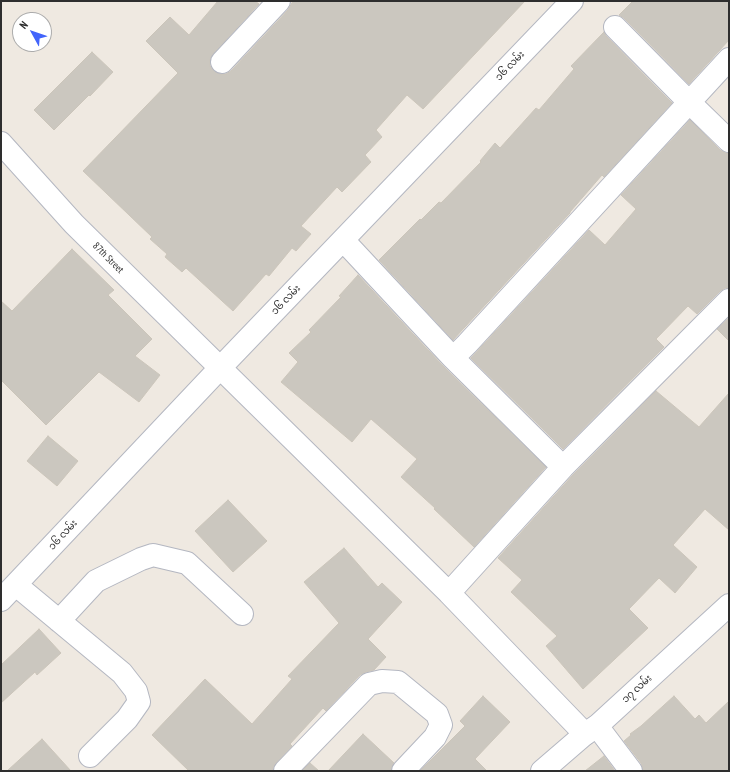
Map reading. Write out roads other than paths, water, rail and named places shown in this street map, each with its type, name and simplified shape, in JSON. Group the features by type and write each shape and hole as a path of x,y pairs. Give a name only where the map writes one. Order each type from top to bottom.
{"street":[{"path":"222,62 279,1"},
{"name":"၁၆ လမ်း","path":"1,600 220,368 572,1"},
{"path":"615,27 729,141"},
{"path":"453,358 729,59"},
{"name":"87th Street","path":"1,143 74,224 449,593 591,730 631,771"},
{"path":"343,240 453,358 563,468"},
{"path":"449,593 563,468 729,300"},
{"path":"60,621 96,581 141,559 153,555 186,563 242,614"},
{"path":"16,585 122,673 136,691 139,702 128,719 90,756"},
{"name":"၁၇ လမ်း","path":"542,771 591,730 729,605"},
{"path":"285,771 369,684 382,681 398,682 437,714 441,725 435,737 403,771"}]}
